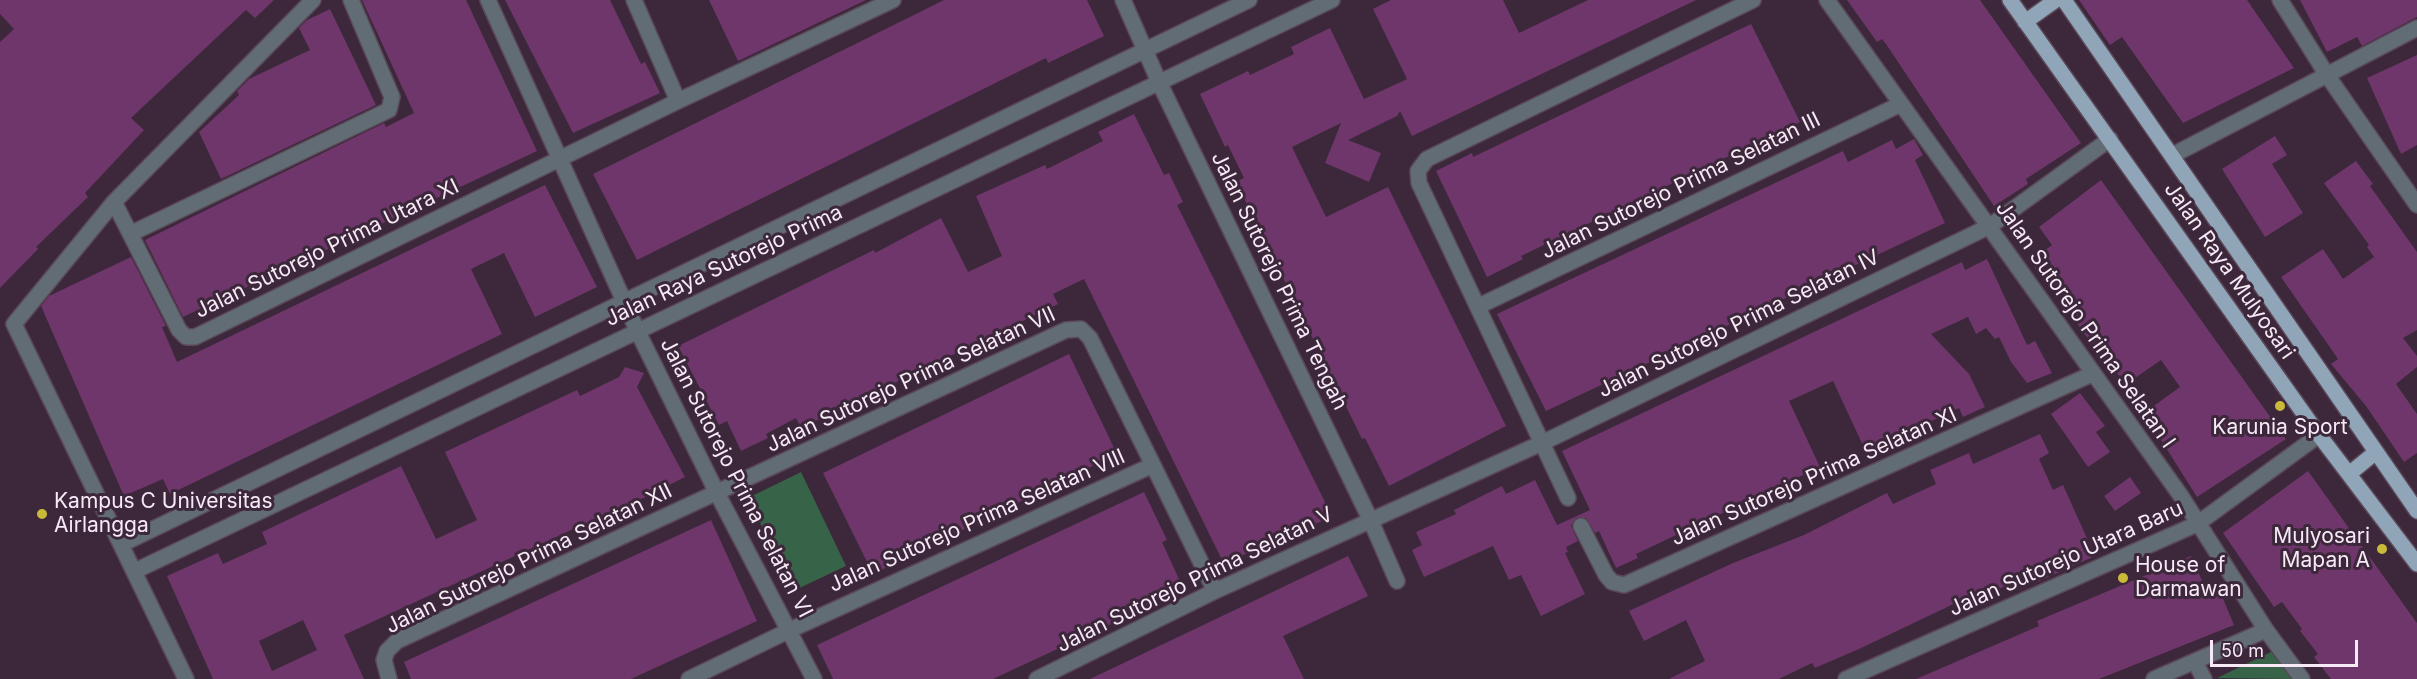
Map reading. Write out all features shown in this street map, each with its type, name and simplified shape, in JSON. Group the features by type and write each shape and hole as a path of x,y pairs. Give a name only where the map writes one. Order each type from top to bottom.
{"main road":[{"name":"Jalan Raya Mulyosari","path":"2010,0 2319,435 2417,564"},
{"path":"2025,22 2056,0"},
{"name":"Jalan Raya Mulyosari","path":"2064,0 2376,452 2414,500"},
{"path":"2349,474 2376,452"}],"street":[{"path":"186,679 122,544 15,330 15,321 114,202 313,0"},
{"path":"132,233 389,110 392,97 351,0"},
{"name":"Jalan Sutorejo Prima Selatan VI","path":"488,0 637,330 717,493 814,679"},
{"path":"634,0 678,101"},
{"path":"559,159 893,0"},
{"name":"Jalan Sutorejo Prima Tengah","path":"1122,0 1159,82 1370,519 1397,581"},
{"name":"Jalan Raya Sutorejo Prima","path":"122,544 1249,0"},
{"name":"Jalan Raya Sutorejo Prima","path":"135,571 1332,0"},
{"path":"1568,498 1544,442 1419,183 1418,171 1422,163 1753,0"},
{"name":"Jalan Sutorejo Prima Selatan I","path":"1827,0 2181,496 2266,630 2302,679"},
{"path":"2280,0 2327,75 2415,200"},
{"path":"2173,155 2417,28"},
{"name":"Jalan Sutorejo Prima Selatan III","path":"1479,306 1901,104"},
{"name":"Jalan Sutorejo Prima Selatan IV","path":"1370,519 1544,442 1990,226 2110,140"},
{"name":"Jalan Sutorejo Prima Utara XI","path":"114,202 132,233 179,330 192,338 559,159"},
{"name":"Jalan Sutorejo Prima Selatan VII","path":"717,493 1072,328 1081,329 1090,338 1153,465"},
{"name":"Jalan Sutorejo Prima Selatan XI","path":"1581,526 1606,575 1612,582 1624,585 2092,374"},
{"name":"Jalan Sutorejo Utara Baru","path":"1845,679 2197,524 2319,435"},
{"name":"Jalan Sutorejo Prima Selatan VIII","path":"689,679 790,630 1153,465 1215,591"},
{"name":"Jalan Sutorejo Prima Selatan XII","path":"389,679 384,666 385,656 397,641 717,493"},
{"name":"Jalan Sutorejo Prima Selatan V","path":"1037,679 1215,591 1370,519"},
{"path":"2154,679 2266,630"},
{"path":"2194,662 2204,679"}],"green space":[{"path":"801,472 846,566 793,591 748,498"},
{"path":"2273,651 2293,679 2217,678"}],"building":[{"path":"0,0 274,0 255,18 246,10 131,118 144,130 85,193 88,197 36,247 38,249 0,288 0,42 14,29 0,14"},
{"path":"362,0 466,0 537,151 183,317 145,240 384,123 386,127 414,113"},
{"path":"505,0 610,0 641,64 645,62 660,93 573,133"},
{"path":"709,0 866,0 738,61"},
{"path":"944,0 1087,0 1104,36 1048,63 1046,58 637,260 593,174"},
{"path":"1391,0 1503,0 1519,33 1588,0 1696,0 1412,136 1400,111 1397,116 1348,140 1381,153 1369,182 1325,163 1341,123 1292,147 1326,217 1388,187 1506,426 1389,486 1365,438 1362,439 1236,182 1244,178 1228,145 1225,147 1200,94 1248,71 1250,75 1294,54 1291,47 1330,28 1364,99 1407,79 1373,9"},
{"path":"1847,0 1980,0 2081,143 2026,179 2028,184 1994,206 1886,44 1882,39 1877,42"},
{"path":"2079,0 2247,0 2294,68 2183,123 2122,37 2110,45"},
{"path":"2300,0 2417,0 2417,17 2362,46 2357,37 2327,52"},
{"path":"330,9 376,105 221,179 199,132 239,95 237,91 249,79 310,50 299,28 307,20"},
{"path":"1751,24 1800,122 1521,256 1523,259 1487,277 1436,171 1472,153 1473,157"},
{"path":"2417,55 2417,145 2401,154 2367,78"},
{"path":"1134,114 1164,175 1169,173 1183,202 1177,205 1332,516 1276,543 1275,540 1224,564 1084,279 1053,294 1058,304 801,428 796,418 766,434 768,438 741,451 727,421 719,425 678,346 874,250 875,253 941,218 968,272 1002,256 976,196 1045,165 1047,169 1103,141 1098,132"},
{"path":"2275,136 2287,155 2272,164 2303,213 2265,237 2222,169"},
{"path":"1914,139 1923,155 1915,160 1945,223 1546,411 1497,314 1843,151 1848,162 1892,140 1896,149"},
{"path":"2356,161 2373,184 2370,186 2417,252 2417,330 2403,338 2417,356 2417,367 2396,384 2417,414 2417,453 2404,462 2366,406 2331,364 2338,359 2281,277 2323,249 2343,279 2374,257 2367,247 2369,245 2324,183"},
{"path":"2101,180 2286,439 2197,497 2144,413 2180,387 2161,360 2125,385 2107,358 2103,360 2067,309 2071,307 2053,281 2048,285 2030,261 2052,245 2039,227"},
{"path":"545,185 597,287 535,317 504,253 471,269 502,334 170,494 163,479 124,496 41,306 49,296 131,257 166,326 162,327 177,362"},
{"path":"1987,259 2027,345 2035,341 2052,373 2027,383 2011,362 1999,337 1995,339 1986,328 1976,334 1968,317 1931,334 1969,374 1985,407 1963,417 1959,408 1866,452 1833,381 1789,401 1820,467 1636,554 1638,558 1616,568 1599,531 1595,533 1586,518 1576,518 1571,526 1578,541 1566,547 1568,552 1565,553 1585,594 1541,616 1521,575 1509,580 1493,546 1424,577 1412,550 1422,545 1416,532 1456,514 1454,510 1502,486 1506,494 1535,480 1557,525 1590,510 1562,451 1962,262 1965,270"},
{"path":"1069,354 1117,454 873,574 823,473"},
{"path":"625,367 644,373 637,387 685,477 584,528 582,525 344,635 364,679 213,679 167,576 218,553 223,564 267,544 262,532 401,466 436,539 477,520 445,452 577,390 580,396 619,377","holes":["303,620 317,650 272,671 259,641"]},
{"path":"2080,393 2105,426 2096,432 2110,452 2088,467 2051,414"},
{"path":"2040,434 2049,453 2039,459 2053,490 2063,485 2095,556 2035,583 2031,575 1994,591 1993,588 1984,592 1983,590 1859,649 1815,668 1812,663 1779,679 1669,679 1705,661 1686,620 1644,641 1629,611 1733,563 1804,535 1887,493 1893,504 1936,484 1930,470 1969,453 1973,464"},
{"path":"2308,471 2417,623 2417,679 2331,679 2314,657 2318,654 2300,631 2302,629 2282,602 2274,607 2223,533"},
{"path":"2130,477 2141,493 2115,511 2104,496"},
{"path":"1144,492 1167,540 1162,542 1184,590 993,679 833,679 817,645"},
{"path":"711,520 757,621 631,679 411,679 404,662"},
{"path":"1348,556 1368,596 1283,636 1304,679 1090,679"},
{"path":"2191,556 2208,594 2219,589 2234,625 2099,679 1916,679 2039,626 2037,621"}],"place":[{"name":"Karunia Sport","path":"2280,406"},
{"name":"Kampus C Universitas Airlangga","path":"42,514"},
{"name":"Mulyosari Mapan A","path":"2382,549"},
{"name":"House of Darmawan","path":"2123,578"}]}
